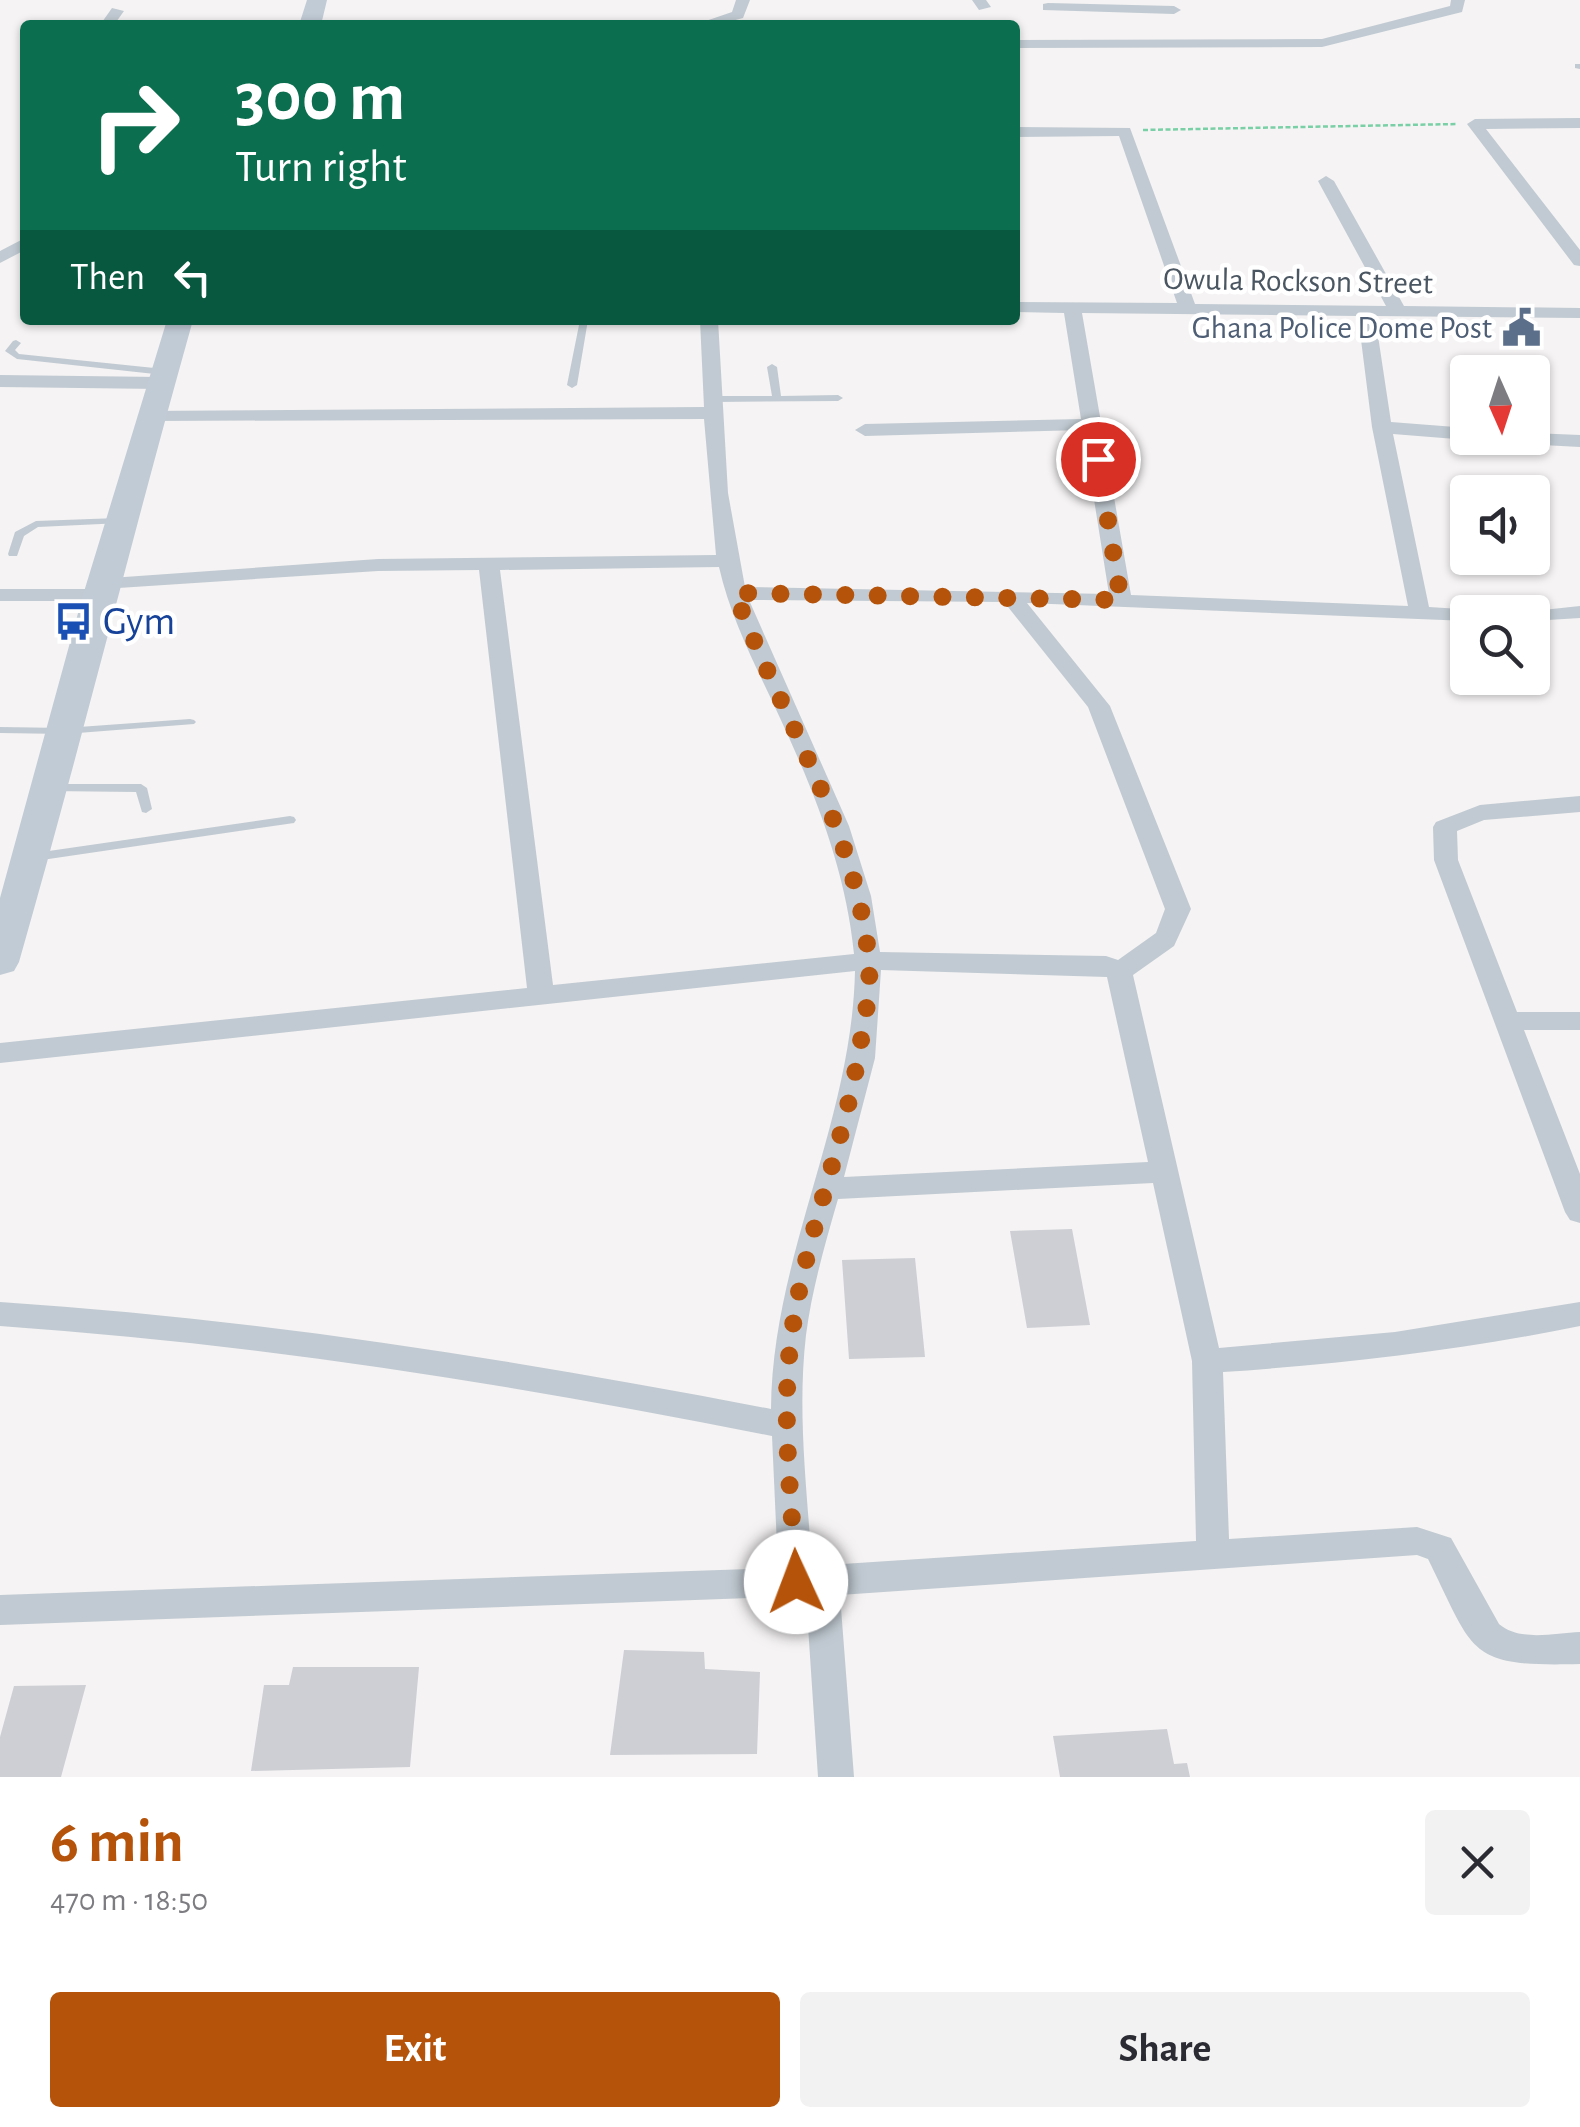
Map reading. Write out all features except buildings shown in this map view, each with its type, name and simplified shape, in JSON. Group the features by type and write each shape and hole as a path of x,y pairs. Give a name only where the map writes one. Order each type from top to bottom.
{"main road":[{"path":"0,962 10,902 32,857 101,589 178,325"}],"street":[{"path":"718,20 738,14 742,0"},
{"path":"1020,44 1322,43 1457,9 1458,0"},
{"path":"1048,8 1173,5 1176,23 1157,34 1155,46"},
{"path":"111,20 117,11"},
{"path":"1475,124 1580,123"},
{"path":"1475,124 1580,261"},
{"path":"1020,132 1125,131 1188,309"},
{"path":"1326,181 1400,313"},
{"name":"Owula Rockson Street","path":"1020,307 1580,313"},
{"path":"1072,308 1121,600"},
{"path":"1366,312 1382,428 1420,614"},
{"path":"710,325 728,561 735,593 841,844 868,961 869,994 829,1188 804,1266 791,1335 789,1426 836,1777"},
{"path":"0,381 158,390 715,406"},
{"path":"865,430 1092,424"},
{"path":"1382,428 1450,433"},
{"path":"1550,439 1580,441"},
{"path":"0,595 101,589 262,570 488,561 728,561"},
{"path":"488,561 541,996"},
{"path":"735,593 1010,596 1450,615"},
{"path":"1010,596 1099,706 1178,909 1176,930 1164,943 1119,972"},
{"path":"1550,614 1580,612"},
{"path":"1580,804 1480,812 1446,826 1446,860 1580,1212"},
{"path":"0,1052 868,961 1106,965 1119,972 1207,1361 1213,1553"},
{"path":"1510,1022 1580,1020"},
{"path":"829,1188 1163,1172"},
{"path":"0,1314 251,1334 411,1356 789,1426"},
{"path":"1207,1361 1493,1334 1580,1314"},
{"path":"0,1610 809,1582 1429,1542 1439,1548 1482,1628 1495,1643 1513,1648 1580,1648"}],"lane":[{"path":"572,385 583,325"},
{"path":"16,343 10,351 17,356 158,390"},
{"path":"772,367 776,398"},
{"path":"715,406 776,398 838,398"},
{"path":"13,554 19,534 36,524 121,521"},
{"path":"0,730 65,731 190,722"},
{"path":"51,788 141,788 146,809"},
{"path":"32,857 290,820"}],"path":[{"path":"1125,131 1475,124"}],"place":[{"name":"Ghana Police Dome Post","path":"1522,328"},
{"name":"Gym","path":"73,622"}],"route":[{"path":"796,1582 789,1426 791,1335 804,1266 844,1130 869,994 868,961 841,844 735,593 1121,600 1098,459"}]}
